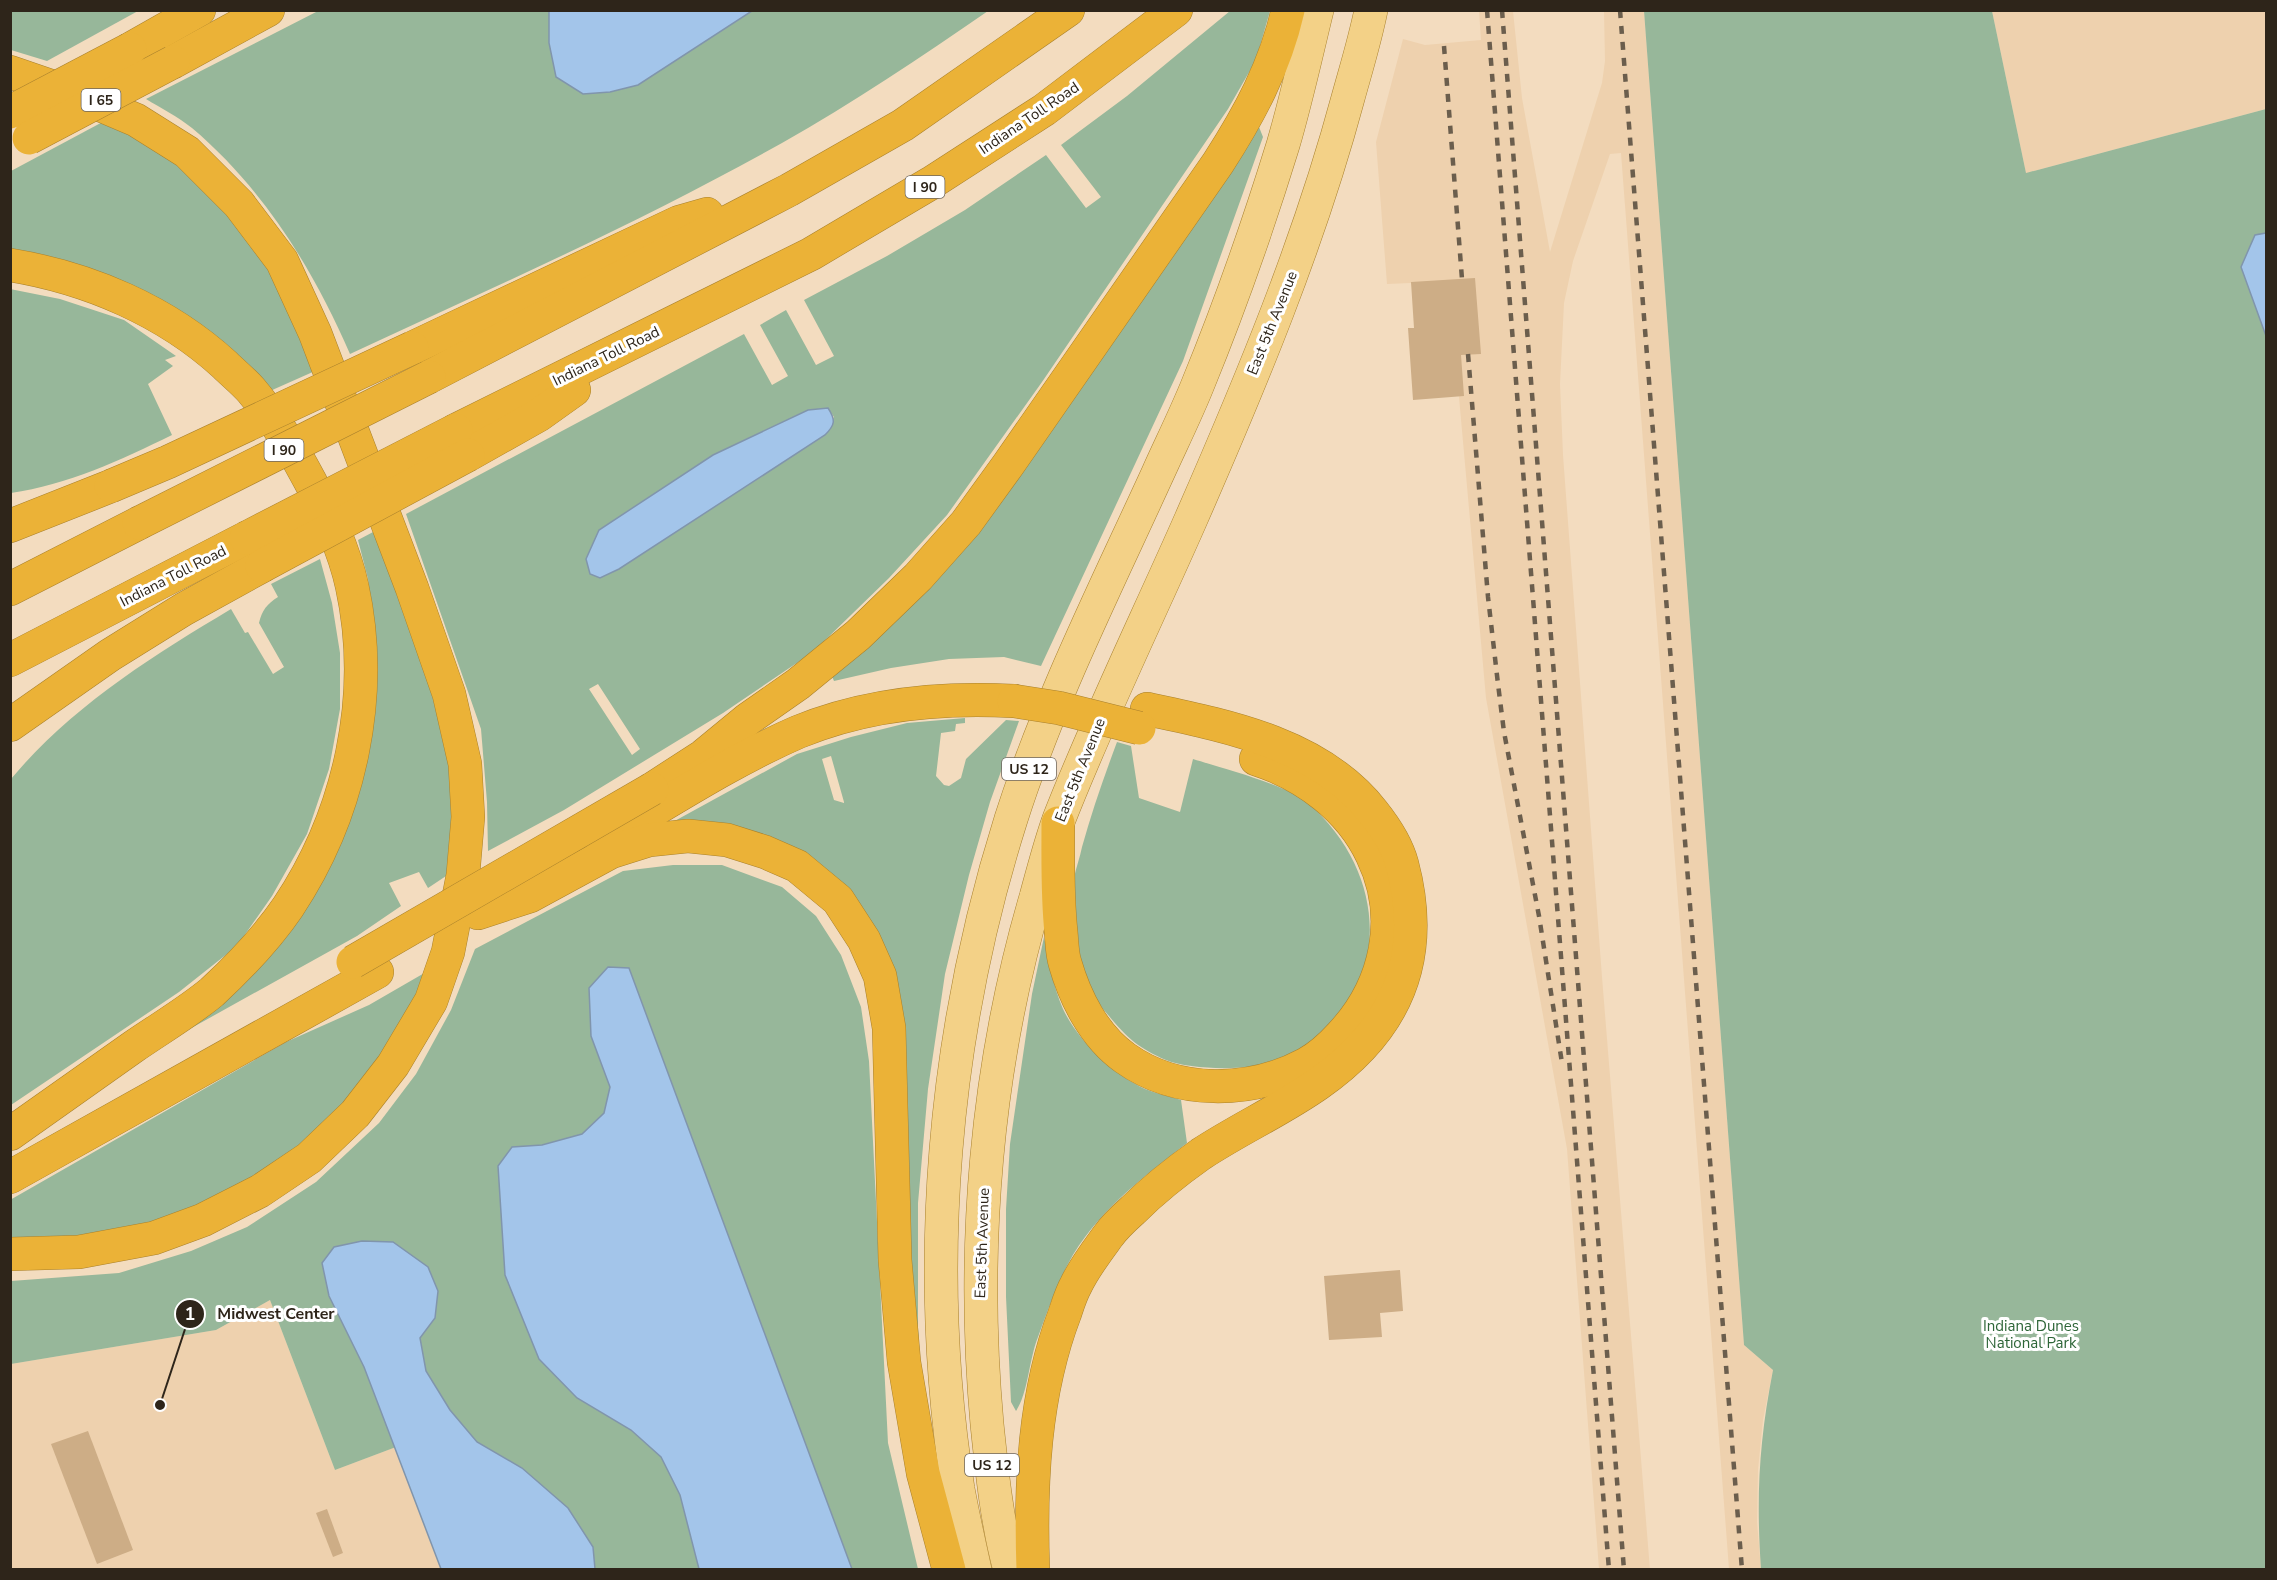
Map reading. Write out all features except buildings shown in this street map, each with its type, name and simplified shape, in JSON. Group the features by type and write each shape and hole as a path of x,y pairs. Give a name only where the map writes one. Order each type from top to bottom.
{"highway":[{"name":"I 65","path":"17,132 130,49 199,10"},
{"name":"I 65","path":"17,132 173,62 268,10"},
{"name":"I 90","path":"10,589 429,377 789,190 903,125 1068,10"},
{"name":"Indiana Toll Road","path":"10,660 254,552 462,443 656,332 811,254 931,183 1044,110 1176,10"},
{"path":"10,1151 365,967 478,913 658,797 748,718 798,684 858,634 918,577 966,523 1218,163 1246,119 1268,76 1288,10"},
{"path":"10,72 77,94 136,120 187,152 239,204 282,261 315,333 412,588 449,694 465,764 468,817 463,875 448,952 431,1001 393,1065 355,1114 309,1158 260,1191 203,1220 154,1238 79,1252 10,1254"},
{"path":"10,526 168,462 679,222 789,190"},
{"path":"10,265 48,271 102,289 160,317 208,350 250,389 294,451 338,540 352,585 360,636 361,691 354,748 340,802 323,845 287,907 258,946 210,993 10,1134"},
{"path":"10,725 110,655 184,609 254,552"},
{"path":"703,756 772,722 840,696 891,686 943,680 994,679 1018,692 1059,708 1143,718 1190,718 1265,740 1308,758 1335,774 1361,797 1384,827 1401,860 1409,897 1412,928 1405,972 1393,1004 1372,1036 1347,1061 1319,1083 1203,1154 1153,1190 1109,1233 1075,1286 1056,1335 1044,1384 1036,1442 1031,1515 1033,1569"},
{"path":"10,1177 658,797 800,732 847,716 928,701 983,699 1018,692"},
{"path":"1058,823 1059,911 1064,961 1077,999 1099,1032 1125,1057 1161,1077 1202,1086 1239,1086 1277,1077 1308,1063 1332,1044 1354,1021 1370,997 1383,966 1388,933 1386,903 1379,869 1366,842 1346,814 1322,793 1296,777 1262,761 1143,718"},
{"path":"478,913 530,896 611,852 650,840 688,836 727,840 765,852 797,866 838,900 864,940 880,976 889,1028 895,1260 904,1362 922,1473 949,1569"}],"main road":[{"name":"US 12","path":"975,1569 958,1489 945,1376 941,1280 944,1167 954,1070 968,984 988,899 1011,820 1036,748 1076,654 1198,386 1245,259 1283,142 1317,10"},
{"name":"East 5th Avenue","path":"1010,1569 990,1456 981,1360 980,1276 985,1169 1011,990 1029,919 1058,823 1123,666 1191,519 1290,281 1330,165 1371,10"}],"shaded area":[{"path":"1479,11 1513,11 1522,98 1550,252 1602,83 1605,61 1604,11 1644,11 1744,1345 1773,1370 1763,1420 1758,1470 1757,1522 1761,1569 1729,1569 1621,153 1610,154 1573,261 1564,303 1560,384 1563,455 1602,977 1650,1570 1599,1569 1567,1149 1486,698 1459,397 1411,283 1387,284 1376,142 1403,39 1425,45 1481,40"},
{"path":"1992,11 2266,11 2266,109 2026,173"},
{"path":"270,1300 335,1470 396,1447 441,1569 11,1570 11,1364 216,1330"}],"green space":[{"path":"10,11 138,11 47,61 11,50"},
{"path":"318,11 549,11 549,43 638,85 752,11 988,11 835,112 729,172 568,253 350,354 336,322 303,261 264,204 242,177 192,128 146,99"},
{"path":"1230,11 1270,11 1256,60 1228,109 1042,382 947,515 889,578 813,652 723,713 564,810 488,851 487,802 481,729 406,514 744,334 772,385 788,376 760,325 786,310 816,365 834,356 804,300 887,256 965,210 1046,155 1086,208 1101,197 1061,145 1127,96","holes":["828,408 834,417 825,435 619,569 600,578 599,530 713,455 808,410","598,684 640,749 632,755 589,689"]},
{"name":"Indiana Dunes National Park","path":"1644,11 1992,11 2026,173 2266,109 2266,233 2255,235 2266,336 2266,1569 1761,1569 1760,1470 1773,1370 1744,1345"},
{"path":"110,118 163,152 235,221 267,264 315,371 270,391 11,253 11,171"},
{"path":"1259,127 1263,137 1183,361 1041,666 1004,657 949,659 891,668 834,681 831,674"},
{"path":"10,289 60,299 124,320 176,356 165,360 173,366 148,384 172,435 73,478 11,493"},
{"path":"375,531 440,711 452,764 454,812 449,874 428,888 419,872 389,883 401,906 357,936 168,1041 286,932 374,634 368,579 358,540"},
{"path":"320,559 332,603 340,653 340,709 329,769 307,834 272,896 237,946 179,992 11,1105 11,779 34,753 86,706 142,665 231,609 273,674 284,667 259,623 265,608 278,597 271,584"},
{"path":"965,718 965,723 956,724 955,731 941,733 936,776 944,785 949,786 961,778 966,759 1006,720 1019,721 990,802 969,875 945,974 928,1089 918,1203 918,1328 924,1422 915,1360 899,1041 847,900 671,823 797,754 907,723","holes":["831,756 844,803 834,800 822,759"]},
{"path":"1117,742 1131,746 1139,798 1180,812 1193,759 1237,772 1285,790 1308,803 1336,834 1356,867 1367,903 1370,939 1362,974 1346,1007 1320,1036 1284,1059 1258,1066 1225,1068 1192,1066 1166,1060 1149,1052 1128,1037 1104,1010 1086,983 1075,952 1074,878 1090,820"},
{"path":"673,865 722,865 782,887 816,916 841,955 861,1007 869,1061 888,1443 918,1569 852,1569 629,968 591,1036 610,1087 604,1113 582,1134 542,1145 513,1147 577,1398 631,1430 661,1457 680,1494 699,1569 595,1569 593,1547 522,1468 477,1442 450,1410 426,1371 420,1338 435,1318 329,1296 364,1367 396,1447 335,1470 270,1300 216,1330 11,1364 11,1281 119,1273 191,1251 247,1227 316,1182 379,1123 416,1074 451,1010 475,949 623,871"},
{"path":"1044,937 1063,1009 1078,1033 1109,1066 1133,1083 1150,1091 1181,1100 1187,1143 1121,1198 1092,1228 1079,1246 1068,1264 1048,1309 1035,1346 1023,1395 1016,1411 1011,1402 1006,1297 1006,1209 1010,1144 1032,994"},
{"path":"433,968 407,1021 343,1111 257,1179 159,1226 11,1244 10,1200 286,1042 369,1005"}],"water":[{"path":"549,10 752,11 638,85 610,92 583,94 556,77 549,43"},
{"path":"2266,233 2266,336 2241,267 2255,235"},
{"path":"828,408 833,422 825,435 619,569 600,578 590,574 586,559 599,530 713,455 808,410"},
{"path":"608,967 629,968 852,1569 699,1569 680,1495 661,1457 631,1430 577,1398 539,1359 505,1275 498,1166 512,1147 542,1145 582,1134 604,1113 610,1087 591,1036 589,988"},
{"path":"362,1241 393,1242 428,1267 438,1291 435,1318 420,1338 426,1371 450,1410 477,1442 522,1468 568,1508 593,1547 595,1569 441,1569 364,1367 329,1296 322,1263 334,1247"}],"railway":[{"path":"1487,10 1609,1570"},
{"path":"1502,10 1624,1570"},
{"path":"1620,10 1742,1570"},
{"path":"1444,46 1462,279"},
{"path":"1468,354 1488,597 1504,732 1539,916 1562,1063"}],"place":[{"name":"Midwest Center","path":"160,1405"}]}
